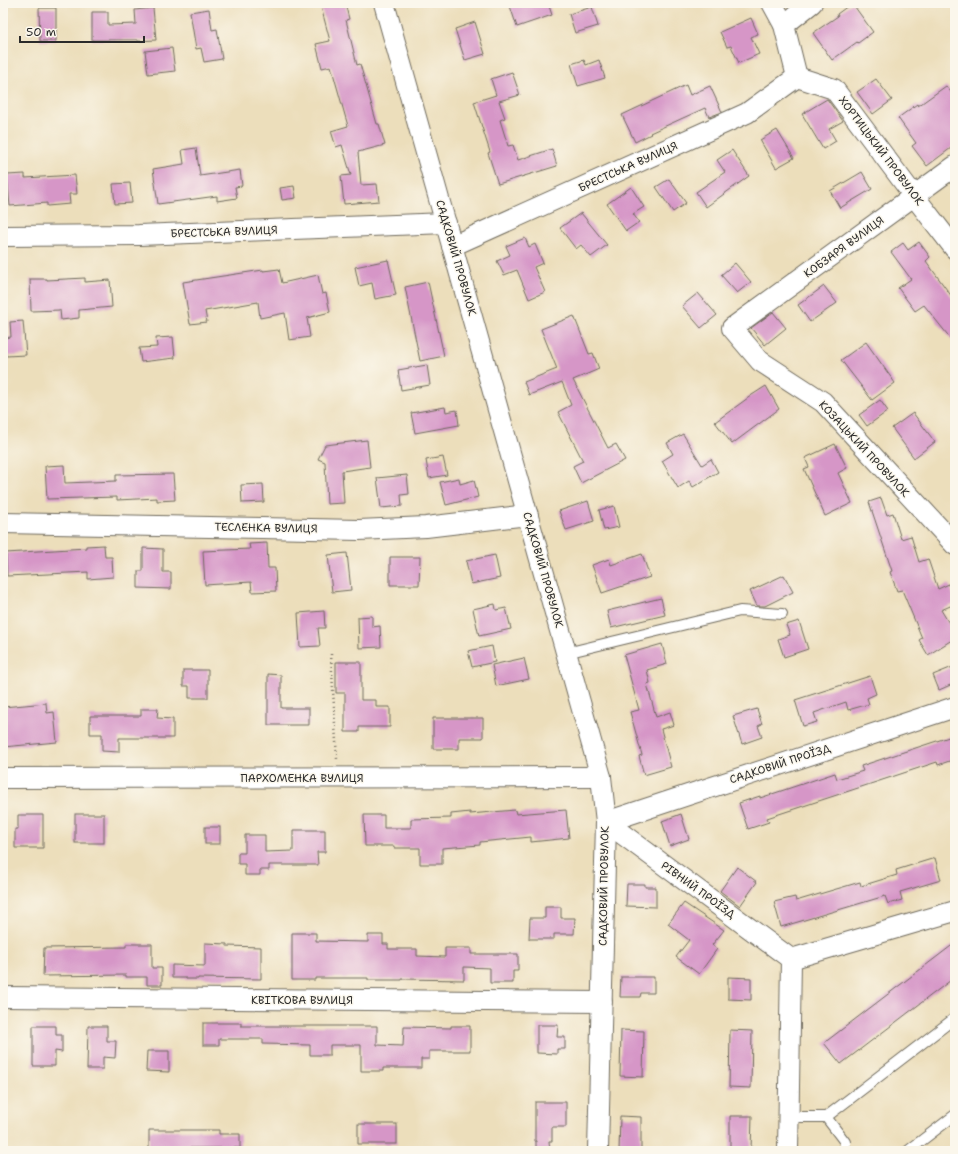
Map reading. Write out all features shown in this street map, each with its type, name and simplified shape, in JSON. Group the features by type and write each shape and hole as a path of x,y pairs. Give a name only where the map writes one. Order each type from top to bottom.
{"street":[{"name":"САДКОВИЙ ПРОВУЛОК","path":"384,3 601,777 606,822 598,1151"},
{"path":"772,3 784,25 797,77"},
{"path":"784,25 812,3"},
{"name":"БРЕСТСЬКА ВУЛИЦЯ","path":"452,246 747,112 797,77"},
{"name":"ХОРТИЦЬКИЙ ПРОВУЛОК","path":"797,77 834,88 955,249"},
{"name":"КОБЗАРЯ ВУЛИЦЯ","path":"732,328 955,166"},
{"name":"БРЕСТСЬКА ВУЛИЦЯ","path":"3,236 139,236 446,223"},
{"name":"КОЗАЦЬКИЙ ПРОВУЛОК","path":"732,328 760,361 823,402 955,545"},
{"name":"ТЕСЛЕНКА ВУЛИЦЯ","path":"3,523 359,530 426,527 528,515"},
{"name":"САДКОВИЙ ПРОЇЗД","path":"606,822 955,707"},
{"name":"ПАРХОМЕНКА ВУЛИЦЯ","path":"3,778 601,777"},
{"name":"РІВНИЙ ПРОЇЗД","path":"606,822 791,959"},
{"path":"788,1151 791,959 955,911"},
{"name":"КВІТКОВА ВУЛИЦЯ","path":"3,997 602,1002"}],"lane":[{"path":"566,653 740,611 782,614"},
{"path":"789,1117 826,1117 955,1018"},
{"path":"908,1151 955,1115"},
{"path":"826,1117 845,1142 845,1151"}],"path":[{"path":"331,654 338,778"}],"building":[{"path":"320,3 345,3 349,19 346,20 357,65 360,64 377,124 379,124 385,145 358,152 361,185 377,184 379,201 344,204 341,176 351,175 342,145 336,147 331,131 348,126 331,66 322,68 316,44 330,41"},
{"path":"509,3 548,3 552,15 517,27"},
{"path":"852,3 873,32 832,60 813,33 838,16 837,14"},
{"path":"592,7 598,26 575,33 569,14"},
{"path":"39,8 56,8 56,41 40,41"},
{"path":"153,8 156,40 92,40 92,12 108,12 108,25 136,24 135,10"},
{"path":"209,9 212,30 217,29 222,59 204,62 201,48 196,49 190,12"},
{"path":"751,18 758,34 751,37 759,54 739,63 731,46 727,47 720,32"},
{"path":"475,22 485,54 465,60 455,29"},
{"path":"172,48 175,71 148,74 145,51"},
{"path":"584,60 586,65 599,60 605,78 578,86 571,64"},
{"path":"512,72 520,95 499,101 505,118 500,120 508,146 513,145 518,160 552,149 557,166 498,184 488,153 490,152 474,102 496,95 491,79"},
{"path":"876,79 892,100 873,114 857,92"},
{"path":"686,85 690,95 710,86 722,112 709,117 705,108 650,133 651,134 635,142 622,115"},
{"path":"946,86 955,97 955,145 927,166 912,146 916,143 898,118"},
{"path":"827,99 843,121 829,129 836,141 823,149 802,114"},
{"path":"777,130 794,158 776,168 760,140"},
{"path":"196,148 200,176 240,170 242,186 235,187 237,198 217,201 217,196 158,204 153,169 184,164 182,150"},
{"path":"732,150 749,176 706,207 696,192 725,172 717,160"},
{"path":"862,172 872,189 840,208 830,191"},
{"path":"25,174 25,178 75,175 77,194 69,194 70,204 47,206 47,203 10,206 7,175"},
{"path":"669,179 686,203 673,212 656,187"},
{"path":"130,183 132,203 115,204 113,184"},
{"path":"294,186 296,198 282,200 280,188"},
{"path":"631,187 644,207 633,214 639,222 626,231 607,204"},
{"path":"581,213 607,245 591,257 581,245 576,249 560,228"},
{"path":"525,238 529,247 535,244 543,263 534,267 545,292 529,299 517,270 504,275 497,261 510,255 506,246"},
{"path":"919,242 930,257 926,261 955,301 955,344 924,305 915,311 898,288 911,279 891,252 903,243 908,250"},
{"path":"388,260 396,295 375,299 372,283 359,286 355,267"},
{"path":"735,263 751,282 737,293 721,275"},
{"path":"279,269 282,283 318,275 322,294 326,293 330,312 307,318 310,337 289,340 285,313 260,318 258,302 205,311 207,322 190,324 183,282"},
{"path":"85,278 85,282 110,280 112,307 79,310 79,318 61,320 60,310 31,311 30,279 47,280"},
{"path":"428,282 444,356 420,361 405,287"},
{"path":"824,286 837,303 810,322 798,305"},
{"path":"698,293 717,315 701,328 682,306"},
{"path":"773,312 786,328 765,345 751,328"},
{"path":"574,316 589,354 593,353 599,369 573,380 608,448 616,444 625,460 581,483 573,466 583,461 558,412 571,405 562,382 529,395 524,382 557,369 541,329"},
{"path":"23,321 26,355 6,356 4,338 11,337 10,322"},
{"path":"173,337 175,358 141,362 139,348 157,347 156,338"},
{"path":"866,342 895,383 872,400 841,360"},
{"path":"427,365 430,385 401,390 398,370"},
{"path":"766,386 779,409 732,444 715,422"},
{"path":"880,400 888,411 867,426 859,415"},
{"path":"445,407 446,412 457,410 459,425 415,433 411,413"},
{"path":"913,413 935,442 914,458 892,428"},
{"path":"683,434 702,465 711,459 718,472 693,487 689,481 678,488 662,461 673,454 667,443"},
{"path":"367,440 370,467 342,471 344,503 327,504 325,462 318,459 325,445"},
{"path":"835,444 847,468 838,473 852,503 825,516 804,469 809,467 805,458"},
{"path":"443,457 447,475 429,478 426,460"},
{"path":"64,465 65,483 116,481 116,475 173,474 175,500 157,501 157,498 117,500 117,497 47,499 45,466"},
{"path":"407,475 409,494 401,495 402,506 381,508 377,478"},
{"path":"459,478 460,484 474,480 478,497 446,505 440,482"},
{"path":"263,484 264,502 242,503 241,485"},
{"path":"881,498 887,515 893,513 901,539 911,536 919,562 928,559 938,589 949,584 955,599 955,604 941,610 955,633 955,638 928,655 919,640 922,638 902,590 897,591 890,572 892,571 869,502"},
{"path":"588,501 594,521 566,530 559,511"},
{"path":"614,506 619,527 604,530 599,510"},
{"path":"267,543 268,568 275,568 276,591 252,592 251,582 205,585 203,551 250,549 249,544"},
{"path":"104,545 105,557 112,557 113,577 88,579 88,572 7,576 6,553 86,548 86,546"},
{"path":"143,548 163,549 163,572 171,572 171,589 138,588 138,571 143,571"},
{"path":"347,553 351,590 332,592 328,555"},
{"path":"642,554 650,577 602,593 592,565 609,559 611,565"},
{"path":"495,555 500,578 471,584 466,561"},
{"path":"390,557 420,557 419,585 390,585"},
{"path":"784,575 793,592 765,606 757,606 750,591"},
{"path":"661,598 665,615 611,628 607,611"},
{"path":"495,604 496,610 506,608 511,629 479,636 473,609"},
{"path":"324,611 325,628 318,628 320,646 300,647 298,613"},
{"path":"372,616 372,627 380,626 381,647 359,648 358,617"},
{"path":"799,621 808,649 784,657 778,639 790,635 786,625"},
{"path":"662,644 667,664 647,670 650,683 647,684 656,717 670,712 674,725 661,729 671,767 644,775 639,756 642,755 630,712 639,710 624,655"},
{"path":"492,646 495,662 472,667 468,651"},
{"path":"524,658 529,679 496,686 492,665"},
{"path":"336,662 361,662 361,700 376,700 376,707 390,707 390,727 359,727 359,732 345,732 345,693 336,693"},
{"path":"955,666 955,683 939,690 933,675"},
{"path":"183,670 208,670 208,698 189,698 189,686 183,686"},
{"path":"268,674 281,675 281,708 309,708 309,725 268,725"},
{"path":"870,676 876,694 867,698 869,704 848,710 846,702 814,713 817,722 803,726 795,700"},
{"path":"46,703 47,713 54,712 57,742 3,747 3,707"},
{"path":"141,709 158,709 157,718 173,719 173,738 119,738 119,752 102,751 102,734 90,734 90,716 141,716"},
{"path":"757,709 762,724 758,726 762,737 742,744 733,716"},
{"path":"433,718 483,718 483,738 459,738 459,749 433,749"},
{"path":"952,736 955,745 955,759 938,765 937,762 767,818 769,822 748,829 739,803 760,796 760,798 835,773 837,779 863,771 861,766"},
{"path":"515,810 516,814 566,810 569,838 531,842 531,837 480,842 480,845 442,848 442,864 420,864 420,848 365,846 364,815 384,815 384,828 411,828 411,819 451,818 451,814"},
{"path":"75,814 104,814 104,843 75,843"},
{"path":"681,814 689,839 670,846 662,821"},
{"path":"18,815 43,815 43,848 15,848 15,829 18,829"},
{"path":"205,827 220,827 220,844 205,844"},
{"path":"293,830 325,830 325,852 317,852 318,865 269,865 269,870 260,870 260,875 245,875 245,864 238,864 238,853 245,853 245,835 265,835 265,852 293,851"},
{"path":"935,858 941,880 900,892 902,900 888,904 885,896 781,927 774,902 795,897 796,901 860,882 861,886 897,875 896,870"},
{"path":"737,867 757,882 740,906 720,891"},
{"path":"627,884 645,884 645,887 656,887 656,907 626,906"},
{"path":"684,903 724,930 712,945 717,949 699,974 676,957 689,940 668,924"},
{"path":"545,907 561,907 561,918 575,918 574,934 554,934 554,939 529,939 530,918 545,918"},
{"path":"292,933 316,933 316,941 368,942 368,935 383,935 383,944 388,944 388,949 417,949 417,956 445,957 445,948 471,948 471,954 518,954 518,971 513,971 513,983 490,983 490,968 464,967 464,980 368,980 368,978 315,978 315,980 292,980"},
{"path":"205,943 227,944 227,946 261,947 261,979 172,978 172,965 205,966"},
{"path":"955,943 955,977 841,1064 824,1043"},
{"path":"126,944 152,944 152,968 162,968 162,985 147,985 147,977 126,977 126,975 43,976 44,948 126,947"},
{"path":"621,977 654,977 654,993 641,993 640,997 620,997"},
{"path":"728,977 751,978 751,1000 728,999"},
{"path":"203,1023 241,1023 241,1026 377,1026 377,1045 403,1046 404,1027 451,1028 451,1026 470,1026 470,1051 429,1051 429,1059 421,1059 421,1068 383,1068 383,1071 361,1071 361,1045 330,1045 330,1055 310,1055 310,1045 263,1044 263,1039 219,1039 219,1045 203,1045"},
{"path":"537,1025 558,1025 557,1037 565,1037 565,1049 557,1049 557,1054 537,1053"},
{"path":"33,1026 56,1026 56,1035 62,1035 62,1052 55,1051 55,1066 33,1066"},
{"path":"88,1026 107,1026 107,1041 116,1041 115,1058 103,1057 103,1069 87,1069"},
{"path":"621,1030 644,1031 643,1077 620,1076"},
{"path":"730,1030 752,1031 751,1088 729,1087"},
{"path":"147,1051 169,1051 169,1072 146,1071"},
{"path":"535,1102 566,1102 566,1127 552,1127 552,1141 549,1141 550,1151 536,1151"},
{"path":"620,1116 641,1117 641,1151 619,1151"},
{"path":"730,1116 752,1116 751,1151 730,1151"},
{"path":"358,1124 397,1124 397,1144 358,1144"},
{"path":"149,1130 219,1130 219,1134 240,1134 240,1148 177,1148 177,1151 149,1151"}]}
